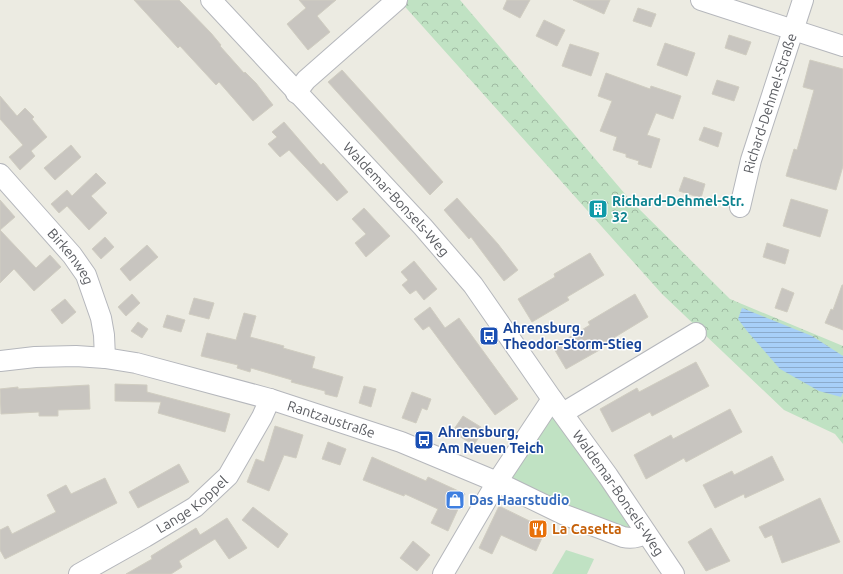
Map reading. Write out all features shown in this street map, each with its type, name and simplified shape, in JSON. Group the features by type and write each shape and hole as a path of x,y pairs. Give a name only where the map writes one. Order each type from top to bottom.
{"street":[{"name":"Waldemar-Bonsels-Weg","path":"211,0 452,260 473,285 604,470 674,574"},
{"path":"296,93 306,80 397,0"},
{"path":"701,0 843,46"},
{"name":"Richard-Dehmel-Straße","path":"740,207 751,160 804,0"},
{"name":"Birkenweg","path":"0,174 72,255 86,275 101,318 104,335 105,358"},
{"path":"443,574 497,482 558,406 696,333"},
{"name":"Rantzaustraße","path":"0,361 35,357 76,356 105,358 136,363 270,399 402,442 497,482 565,515 623,537 630,539 638,538 646,533"},
{"name":"Lange Koppel","path":"78,574 195,507 228,476 262,417 270,399"}],"green space":[{"path":"399,0 460,0 631,201 730,299 843,346 843,444 835,434 784,410 662,294"},
{"path":"553,409 641,530 630,535 504,482"},
{"path":"566,550 594,559 587,574 552,574"}],"water":[{"path":"742,308 812,336 843,356 843,393 841,397 819,391 780,369 738,319"}],"building":[{"path":"134,0 179,0 211,33 221,45 220,46 244,73 245,72 256,83 273,105 253,121 219,82 216,85 180,46 178,48"},
{"path":"299,0 336,0 317,16 330,32 308,50 287,24 306,8"},
{"path":"507,0 530,0 520,18 503,9"},
{"path":"573,0 610,0 604,14"},
{"path":"638,8 656,14 651,27 633,21"},
{"path":"544,20 565,30 557,46 536,36"},
{"path":"729,35 751,42 746,55 725,48"},
{"path":"665,43 695,53 687,76 657,65"},
{"path":"570,44 599,53 591,76 562,66"},
{"path":"810,60 843,69 843,166 836,190 786,176 794,149 797,150 814,90 803,87"},
{"path":"342,70 443,182 430,195 328,82"},
{"path":"606,73 650,89 651,86 681,96 673,119 656,113 647,135 660,139 651,168 638,164 639,161 626,157 626,154 613,150 617,137 600,131 612,101 598,96"},
{"path":"717,80 739,87 734,101 712,94"},
{"path":"0,96 17,116 25,108 34,117 32,119 47,137 31,151 35,156 20,170 9,157 23,145 0,119"},
{"path":"284,122 321,165 323,163 348,192 337,201 289,150 280,157 268,144 277,137 272,132"},
{"path":"704,127 722,133 718,147 699,140"},
{"path":"71,145 81,157 55,180 44,168"},
{"path":"96,173 106,183 91,196 107,213 89,230 67,206 59,213 51,204 67,190 72,196"},
{"path":"684,177 705,184 701,198 679,191"},
{"path":"457,198 498,244 518,270 504,281 471,237 469,239 444,210"},
{"path":"791,199 828,210 820,237 783,226"},
{"path":"0,200 15,217 0,230"},
{"path":"364,208 390,236 366,257 355,243 366,234 352,219"},
{"path":"0,230 36,268 50,255 61,267 34,291 14,269 0,283"},
{"path":"105,237 114,247 101,259 92,249"},
{"path":"767,243 789,250 785,264 763,257"},
{"path":"147,245 158,257 130,281 120,269"},
{"path":"590,253 604,275 567,297 569,300 532,322 518,299 555,277 554,274"},
{"path":"414,261 437,289 424,300 416,290 410,294 402,285 408,280 401,272"},
{"path":"842,285 843,330 825,323 831,309 833,310"},
{"path":"782,288 794,293 787,312 775,308"},
{"path":"132,294 140,303 126,316 118,307"},
{"path":"635,294 648,317 602,345 603,348 566,369 553,347 590,325 588,322"},
{"path":"194,298 214,303 209,319 189,314"},
{"path":"65,299 76,312 62,324 51,310"},
{"path":"430,307 445,328 459,318 518,399 495,415 429,326 423,330 414,319"},
{"path":"244,313 256,316 250,337 284,346 283,348 315,357 312,368 343,377 337,397 325,394 325,391 291,382 292,380 251,368 250,372 237,368 238,365 201,356 207,333 236,340"},
{"path":"167,315 185,320 181,332 163,327"},
{"path":"138,322 148,329 142,338 131,331"},
{"path":"696,362 709,386 652,416 650,412 612,432 600,409 637,388 639,392"},
{"path":"115,384 147,385 147,392 230,414 225,432 158,413 161,402 115,401"},
{"path":"89,385 90,409 58,410 58,416 39,416 39,412 1,414 0,389"},
{"path":"364,386 376,389 371,407 359,403"},
{"path":"412,392 431,399 427,410 422,408 416,423 402,418"},
{"path":"730,409 742,432 686,462 684,458 646,479 634,455 671,435 673,439"},
{"path":"463,416 484,429 474,445 452,432"},
{"path":"275,426 303,435 296,458 284,455 269,491 247,482 256,459 264,462"},
{"path":"328,442 346,449 340,465 322,459"},
{"path":"772,456 784,480 745,498 744,494 715,508 703,485 732,471 734,475"},
{"path":"372,457 426,481 428,477 465,494 448,531 431,523 438,509 405,494 404,496 363,480"},
{"path":"179,464 189,482 138,508 129,492"},
{"path":"105,478 117,503 5,559 0,550 0,530 8,526 12,534 56,512 47,495 66,485 71,494"},
{"path":"820,498 840,542 782,563 772,535 765,538 759,527"},
{"path":"499,506 546,529 536,551 501,535 492,554 479,548"},
{"path":"253,507 288,534 278,548 242,520"},
{"path":"227,518 247,548 229,559 215,539 179,561 182,567 171,574 126,574 152,559 151,556 196,528 200,535"},
{"path":"711,528 730,561 706,571 688,542"},
{"path":"413,541 430,555 417,571 400,558"}],"place":[{"name":"Richard-Dehmel-Str. 32","path":"598,209"},
{"name":"Ahrensburg, Theodor-Storm-Stieg","path":"489,336"},
{"name":"Ahrensburg, Am Neuen Teich","path":"424,440"},
{"name":"Das Haarstudio","path":"455,500"},
{"name":"La Casetta","path":"538,529"}]}
